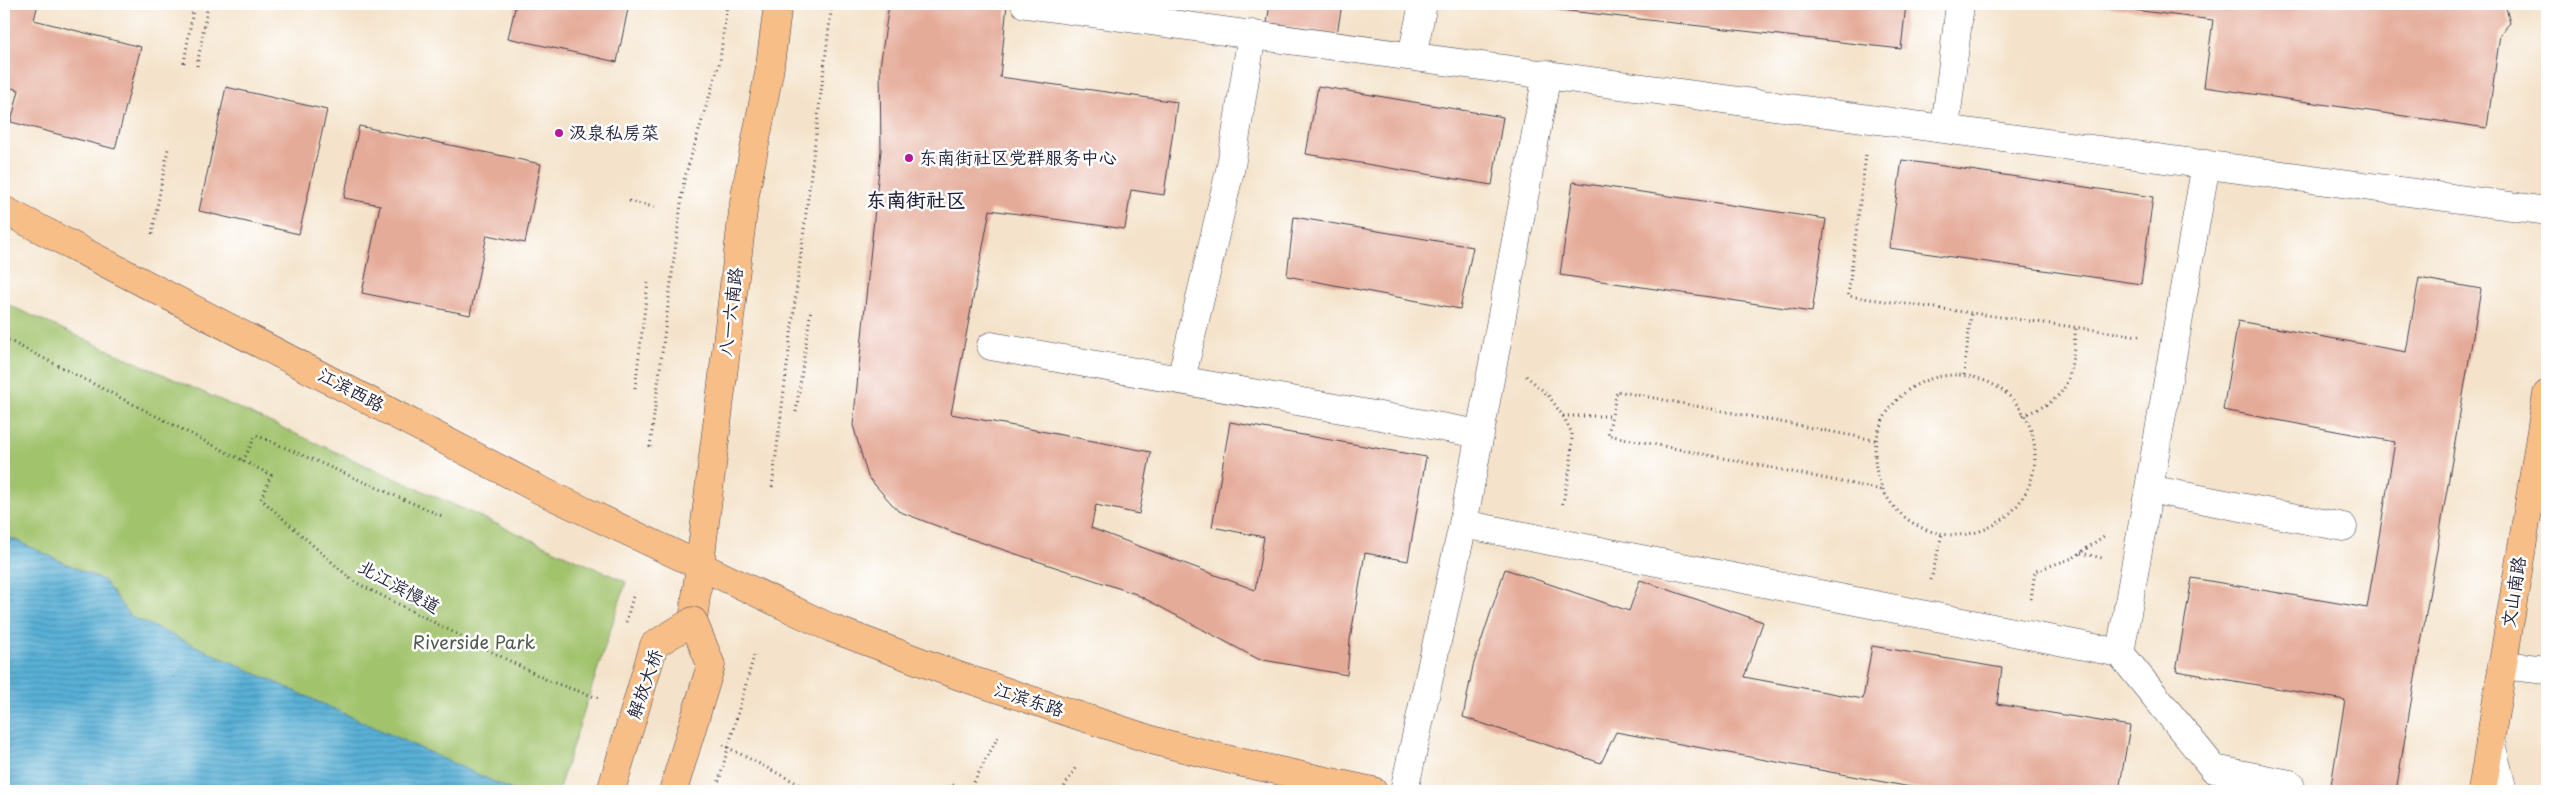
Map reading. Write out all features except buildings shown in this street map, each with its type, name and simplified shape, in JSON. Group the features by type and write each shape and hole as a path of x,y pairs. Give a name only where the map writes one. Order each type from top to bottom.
{"main road":[{"name":"八一六南路","path":"693,621 745,195 768,74 778,4"},
{"name":"江滨西路","path":"4,210 538,489 700,566"},
{"name":"文山南路","path":"2482,791 2547,394"},
{"name":"江滨东路","path":"700,566 877,647 1024,698 1155,741 1243,763 1373,791"},
{"name":"解放大桥","path":"611,791 654,645 693,621"},
{"path":"673,791 711,665 693,621"}],"street":[{"path":"1025,4 2547,211"},
{"path":"1412,56 1422,4"},
{"path":"1945,129 1960,4"},
{"path":"1181,380 1232,166 1252,34"},
{"path":"1404,791 1463,524 1547,74"},
{"path":"2120,653 2206,164"},
{"path":"991,346 1480,434"},
{"path":"2149,489 2343,527"},
{"path":"1463,524 2120,653 2214,769 2290,784"},
{"path":"2502,665 2547,670"},
{"path":"2490,740 2503,791"}],"path":[{"path":"184,63 194,4"},
{"path":"197,66 208,4"},
{"path":"650,447 684,180 720,61 727,4"},
{"path":"772,487 832,4"},
{"path":"1871,119 1848,296 2149,337"},
{"path":"152,234 168,149"},
{"path":"629,201 658,208"},
{"path":"635,388 648,284"},
{"path":"796,412 812,309"},
{"path":"1964,375 1971,313"},
{"path":"2024,415 2045,407 2062,393 2070,373 2076,328"},
{"name":"北江滨慢道","path":"4,338 271,476 261,499 353,581 549,681 602,700"},
{"path":"1493,363 1530,378 1548,395 1563,416 1572,434 1571,464 1555,542"},
{"path":"1946,374 1964,375 1997,386 2018,404 2024,415 2032,429 2036,456 2031,483 2016,507 1996,525 1969,535 1942,534 1917,526 1897,511 1882,490 1874,465 1875,440 1884,416 1900,395 1921,381 1946,374"},
{"path":"1875,440 1617,390 1608,435 1882,490"},
{"path":"1563,416 1612,416"},
{"path":"243,461 256,435 442,516"},
{"path":"2026,634 2035,571 2073,558 2097,543 2109,531"},
{"path":"1923,614 1942,534"},
{"path":"716,791 756,652"},
{"path":"947,791 951,784 967,791 998,738"},
{"path":"719,743 812,791"},
{"path":"1062,791 1077,765"}],"green space":[{"name":"Riverside Park","path":"4,303 626,582 558,791 514,791 129,616 104,581 4,535"}],"water":[{"path":"4,535 104,581 130,616 514,791 4,791"}],"place":[{"name":"汲泉私房菜","path":"559,133"},
{"name":"东南街社区党群服务中心","path":"909,158"}],"district":[{"name":"东南街社区","path":"916,200"}]}
